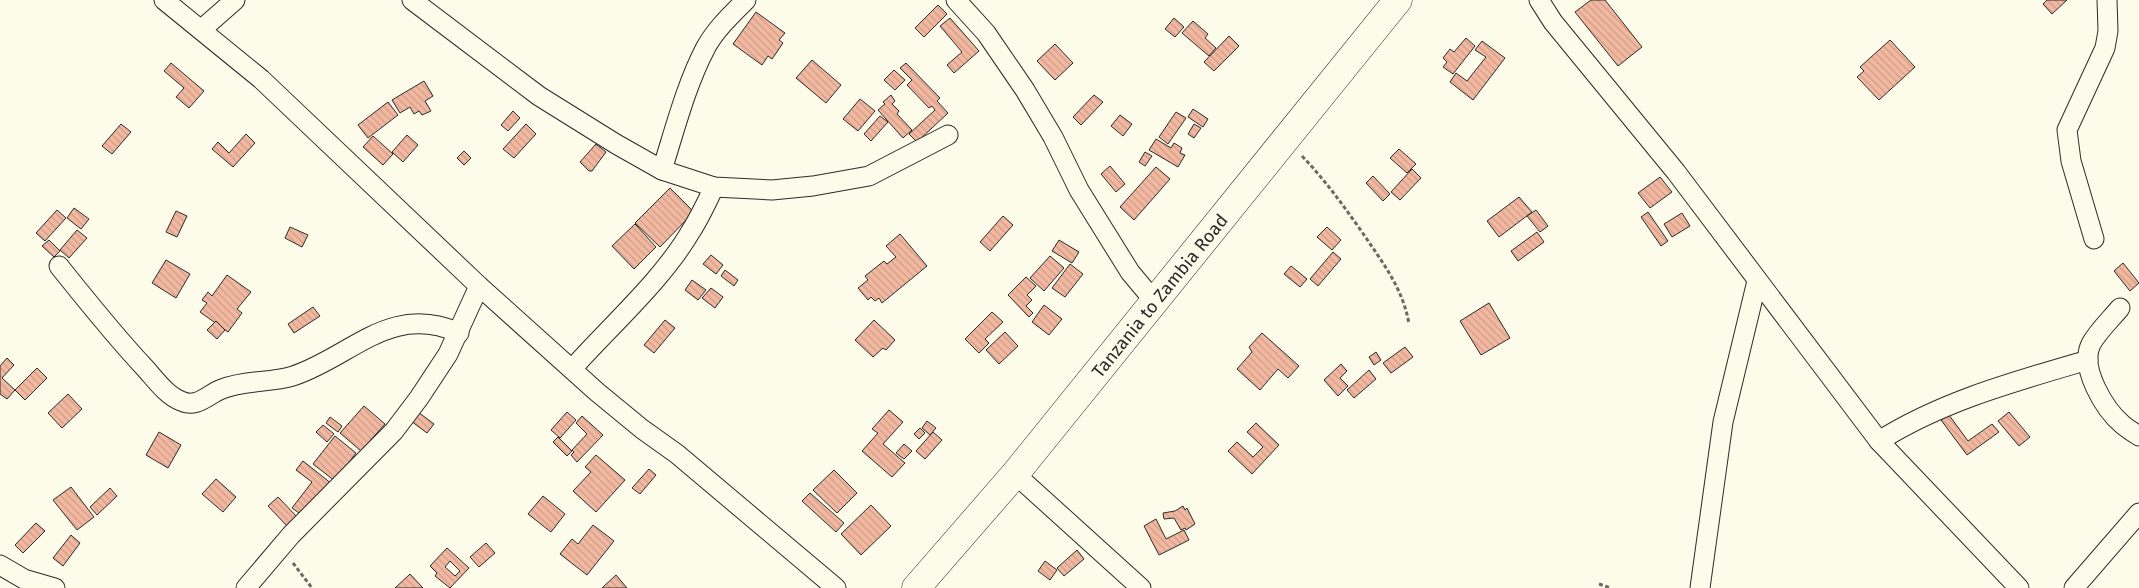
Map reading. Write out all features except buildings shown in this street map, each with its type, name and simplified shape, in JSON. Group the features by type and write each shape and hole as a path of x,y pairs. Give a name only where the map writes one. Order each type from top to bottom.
{"highway":[{"name":"Tanzania to Zambia Road","path":"916,588 1016,474 1398,0"}],"street":[{"path":"164,0 202,29 261,79 479,286 572,369 642,430 677,454 836,588"},
{"path":"202,29 235,0"},
{"path":"412,0 539,96 662,170 714,187 772,190 813,186 869,176 948,135"},
{"path":"662,170 678,119 707,46 723,24 746,0"},
{"path":"1539,0 1553,22 1676,172 1878,441 2019,588"},
{"path":"2094,239 2071,161 2067,130 2105,48 2108,31 2107,0"},
{"path":"958,1 986,33 1026,90 1053,137 1079,190 1130,272 1155,302"},
{"path":"572,369 665,266 691,232 714,187"},
{"path":"59,266 106,326 164,389 179,401 188,404 205,399 223,388 293,376 360,341 402,325 437,325 459,333"},
{"path":"1700,588 1723,422 1757,281"},
{"path":"246,588 281,547 394,431 419,398 448,354 479,286"},
{"path":"2120,308 2090,345 2089,375 2105,404 2122,425 2139,436"},
{"path":"1878,441 1908,422 1944,406 2088,360"},
{"path":"1016,474 1141,588"},
{"path":"2074,588 2139,513"},
{"path":"0,565 24,579 55,588"}],"path":[{"path":"1286,139 1327,182 1391,274 1404,301 1409,324"},
{"path":"281,547 312,588"},
{"path":"1599,584 1611,588"}]}
